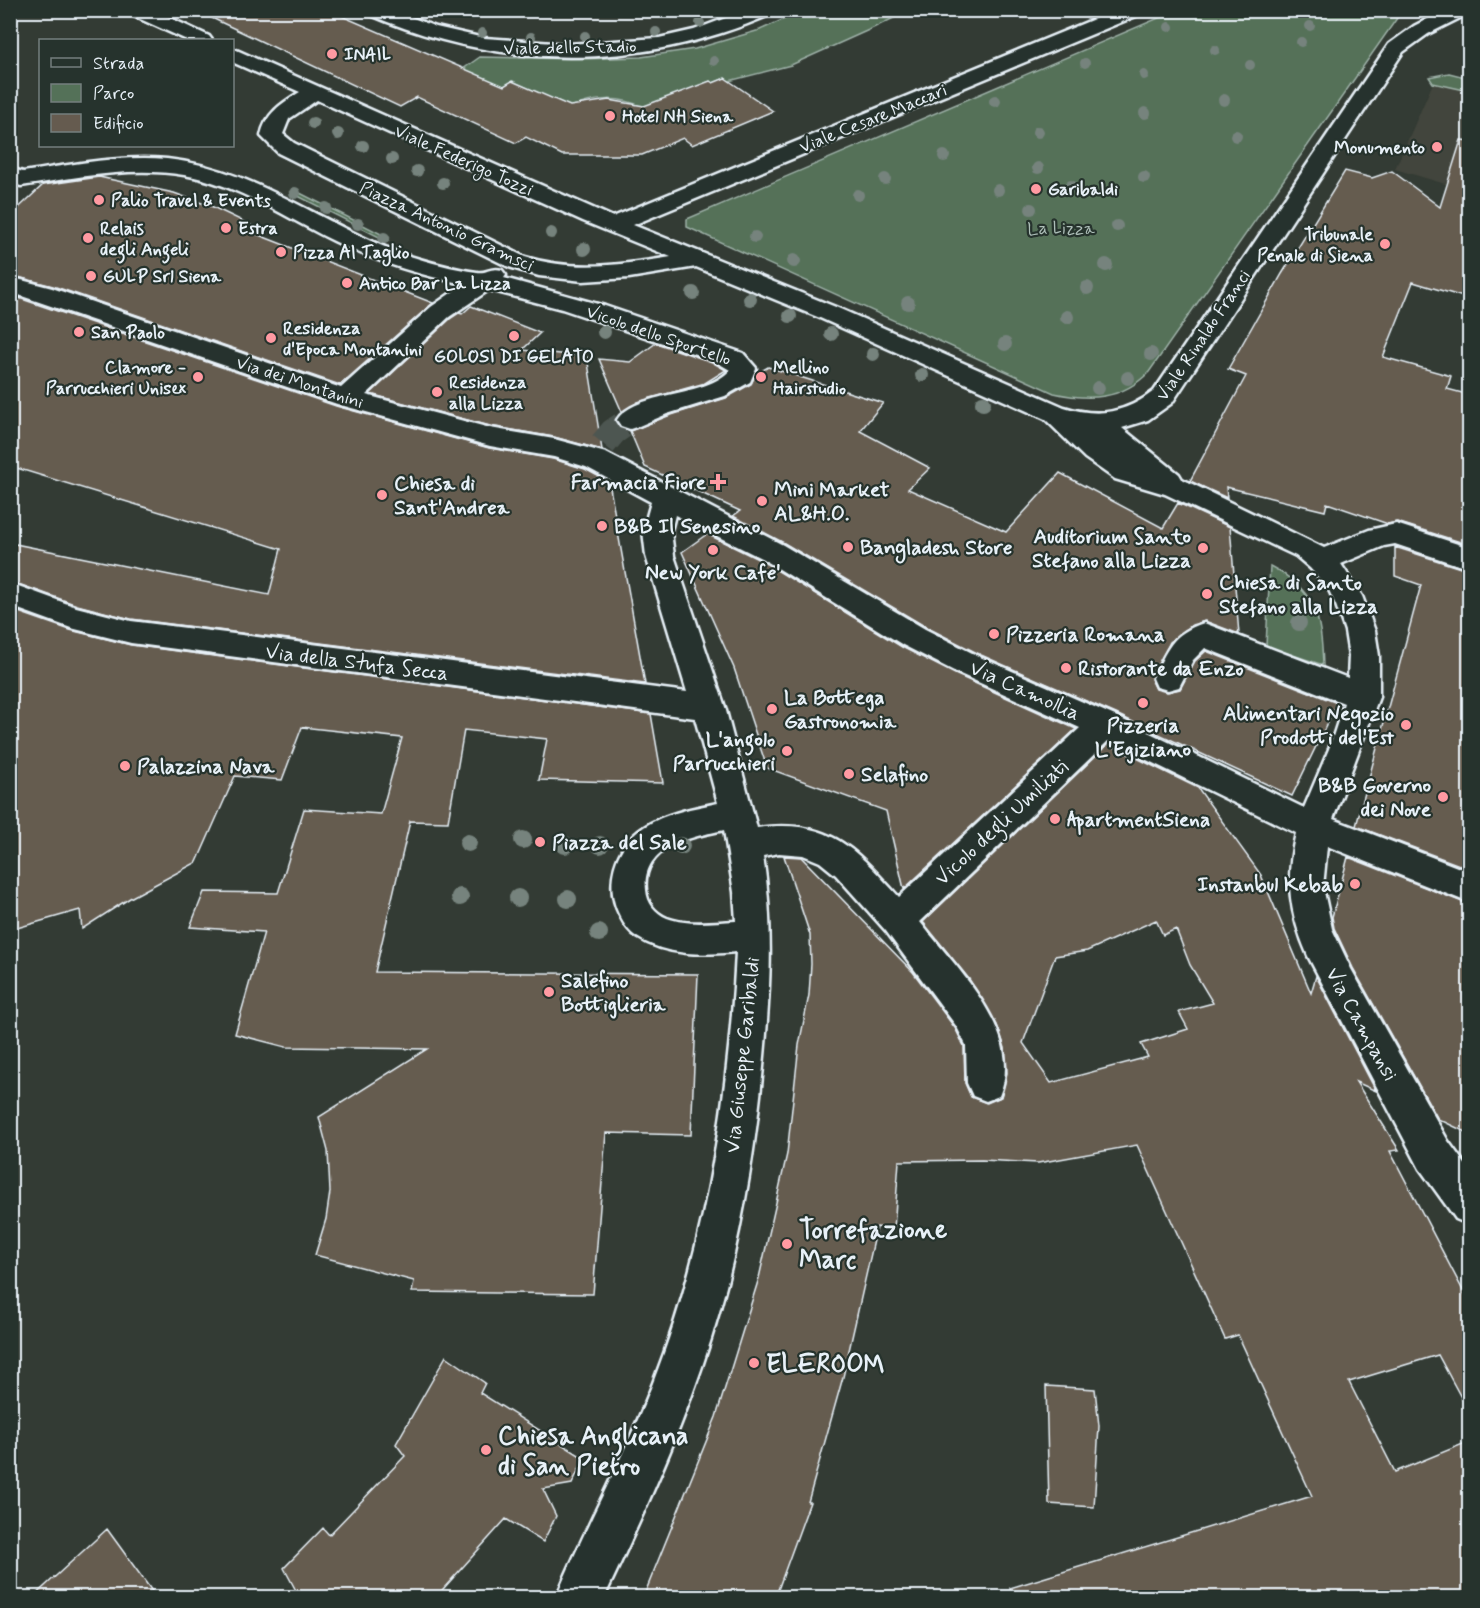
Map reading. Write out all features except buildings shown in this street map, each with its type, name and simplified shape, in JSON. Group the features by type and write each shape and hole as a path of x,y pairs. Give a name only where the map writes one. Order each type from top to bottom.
{"street":[{"path":"136,10 200,39"},
{"name":"Viale dello Stadio","path":"375,10 423,29 473,43 509,49 556,50 627,47 679,40 715,30 765,10"},
{"name":"Viale Cesare Maccari","path":"612,225 1134,10"},
{"name":"Viale Rinaldo Franci","path":"1054,413 1081,421 1098,423 1138,415 1163,397 1389,58 1408,38 1461,10"},
{"name":"Viale Federigo Tozzi","path":"234,55 612,225 698,260"},
{"name":"Piazza Antonio Gramsci","path":"315,92 291,106 275,122 272,136 277,142 517,262 551,273 589,274 698,260"},
{"name":"Piazza Antonio Gramsci","path":"14,182 131,166 165,166 189,170 244,187 378,253 483,282"},
{"path":"698,260 829,313 1054,413 1112,465 1138,478 1175,487 1287,539 1322,560 1379,537 1396,534 1470,558"},
{"path":"346,398 428,323 483,282 517,262"},
{"name":"Vicolo dello Sportello","path":"483,282 519,289 572,304 722,354 734,359 743,368 741,376 731,382 652,409 630,420"},
{"name":"Via dei Montanini","path":"10,284 43,292 288,380 346,398 490,437 555,448 600,452"},
{"path":"1098,423 1155,467 1175,487"},
{"name":"Via Camollia","path":"600,452 666,498 773,552 914,637 1097,731 1314,826 1470,888"},
{"name":"Via Giuseppe Garibaldi","path":"579,1598 621,1510 652,1437 687,1346 705,1284 717,1238 736,1131 750,999 754,935 752,896 740,828 710,707 660,556 657,531 666,498"},
{"name":"Via Campansi","path":"1322,560 1347,595 1361,631 1366,660 1363,697 1314,826 1306,874 1306,896 1320,944 1452,1160 1470,1205"},
{"name":"Via della Stufa Secca","path":"10,594 71,617 131,632 710,707"},
{"path":"1168,678 1188,644 1196,636 1204,635 1363,697"},
{"name":"Vicolo degli Umiliati","path":"898,920 1097,731"},
{"path":"754,935 702,938 660,933 645,923 634,910 629,896 628,879 632,863 641,849 656,837 687,825 740,828 817,844 849,865 898,920 960,1001 979,1030 985,1043 987,1057 986,1083"}],"shaded area":[{"name":"Monumento","path":"1433,83 1469,91 1469,191 1395,169"}],"green space":[{"path":"802,11 908,11 791,65 729,81 725,78 713,83 710,81 644,108 627,101 607,99 579,104 571,108 513,81 478,101 463,69 480,57 581,59 641,57 695,49 760,30"},
{"name":"La Lizza","path":"1175,11 1402,11 1149,372 1128,388 1104,396 1092,397 1054,393 687,227 687,219"},
{"path":"1449,73 1469,78 1469,91 1433,83 1429,77"},
{"path":"294,190 389,238 385,240 290,192"},
{"path":"1270,566 1297,585 1313,606 1320,632 1323,665 1266,646"}],"tunnel":[{"path":"603,444 613,432 630,420"}],"place":[{"name":"INAIL","path":"332,54"},
{"name":"Hotel NH Siena","path":"610,116"},
{"name":"Monumento","path":"1437,147"},
{"name":"Garibaldi","path":"1036,189"},
{"name":"Palio Travel & Events","path":"99,200"},
{"name":"Estra","path":"226,228"},
{"name":"Relais degli Angeli","path":"88,238"},
{"name":"Tribunale Penale di Siena","path":"1385,244"},
{"name":"Pizza Al Taglio","path":"281,252"},
{"name":"GULP Srl Siena","path":"91,276"},
{"name":"Antico Bar La Lizza","path":"347,283"},
{"name":"San Paolo","path":"79,332"},
{"name":"GOLOSI DI GELATO","path":"514,336"},
{"name":"Residenza d'Epoca Montanini","path":"271,338"},
{"name":"Clamore - Parrucchieri Unisex","path":"198,377"},
{"name":"Mellino Hairstudio","path":"761,377"},
{"name":"Residenza alla Lizza","path":"437,392"},
{"name":"Farmacia Fiore","path":"718,482"},
{"name":"Chiesa di Sant'Andrea","path":"382,495"},
{"name":"Mini Market AL&H.O.","path":"762,501"},
{"name":"B&B Il Senesino","path":"602,526"},
{"name":"Bangladesh Store","path":"848,547"},
{"name":"Auditorium Santo Stefano alla Lizza","path":"1203,548"},
{"name":"New York Cafe'","path":"713,550"},
{"name":"Chiesa di Santo Stefano alla Lizza","path":"1207,594"},
{"name":"Pizzeria Romana","path":"994,634"},
{"name":"Ristorante da Enzo","path":"1066,668"},
{"name":"Pizzeria L'Egiziano","path":"1143,703"},
{"name":"La Bottega Gastronomia","path":"772,709"},
{"name":"Alimentari Negozio Prodotti del'Est","path":"1406,725"},
{"name":"L'angolo Parrucchieri","path":"787,751"},
{"name":"Palazzina Nava","path":"125,766"},
{"name":"Selafino","path":"849,774"},
{"name":"B&B Governo dei Nove","path":"1443,797"},
{"name":"ApartmentSiena","path":"1055,819"},
{"name":"Piazza del Sale","path":"540,842"},
{"name":"Instanbul Kebab","path":"1355,884"},
{"name":"Salefino Bottiglieria","path":"549,992"},
{"name":"Torrefazione Marc","path":"787,1244"},
{"name":"ELEROOM","path":"754,1363"},
{"name":"Chiesa Anglicana di San Pietro","path":"486,1450"}]}
